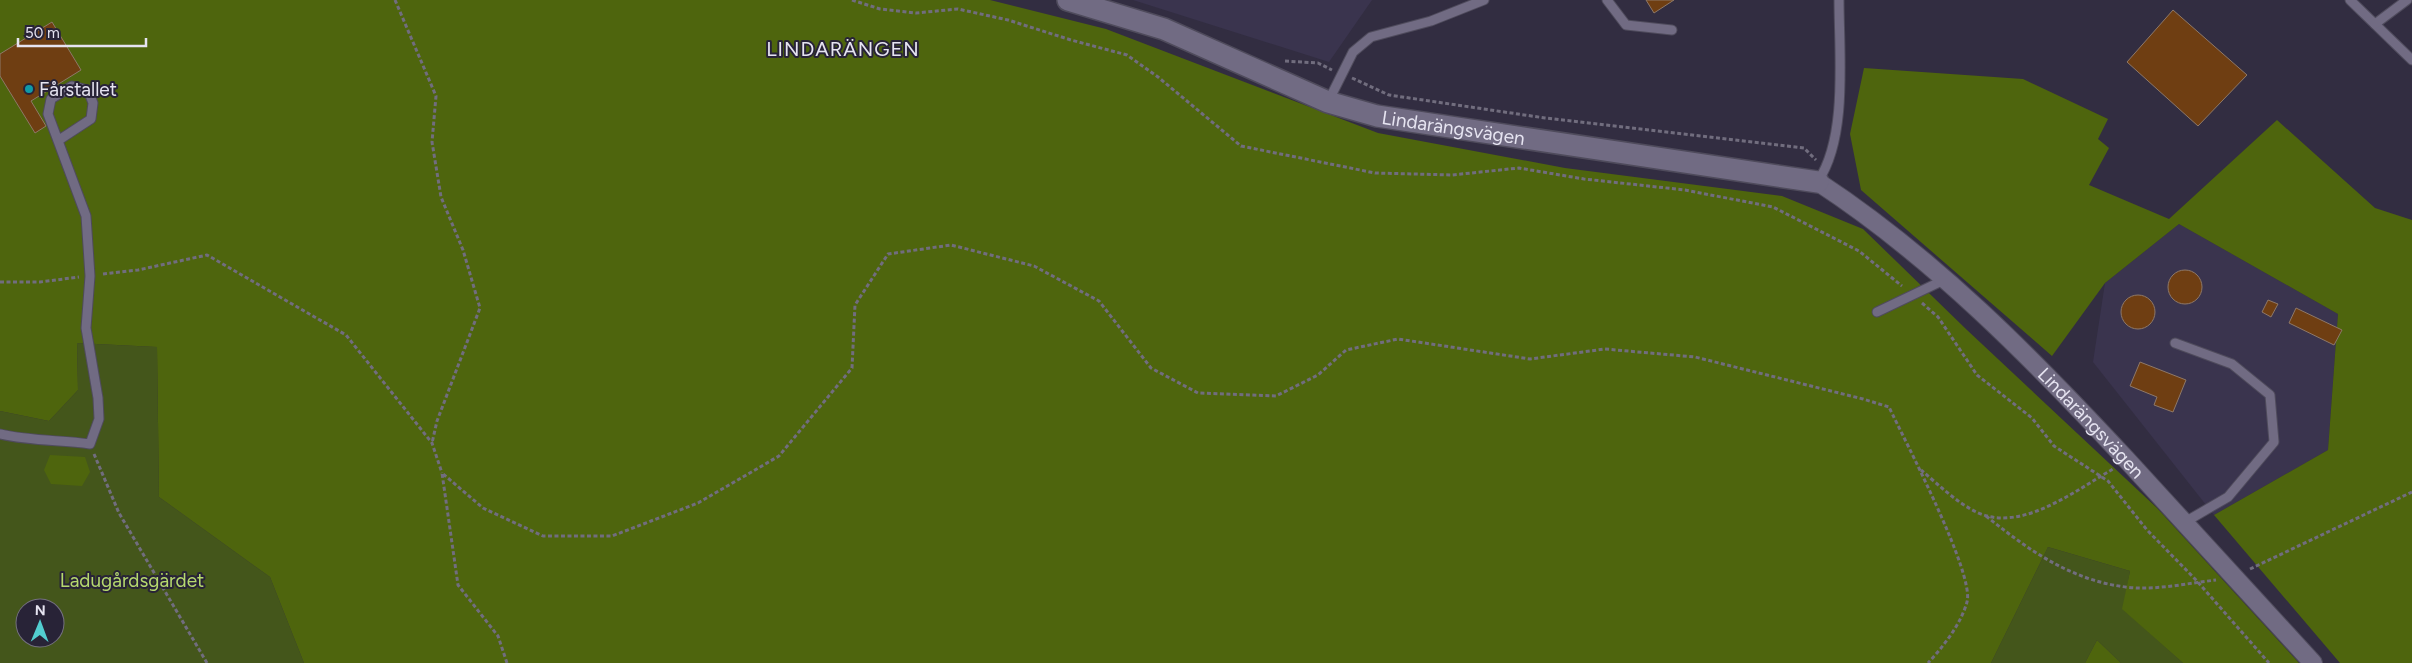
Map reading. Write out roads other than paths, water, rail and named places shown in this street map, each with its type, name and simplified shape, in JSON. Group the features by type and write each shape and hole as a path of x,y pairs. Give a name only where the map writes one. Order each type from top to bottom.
{"street":[{"name":"Lindarängsvägen","path":"1068,0 1164,29 1328,102 1377,116 1822,175 1850,203 1947,279 2048,374 2313,663"}],"lane":[{"path":"1328,102 1353,52 1371,37 1431,21 1484,0"},
{"path":"1607,0 1626,25 1672,30"},
{"path":"1822,175 1839,120 1839,0"},
{"path":"2350,0 2412,60"},
{"path":"2375,24 2407,0"},
{"path":"0,434 32,440 90,444 99,419 98,398 86,328 90,276 86,216 48,114 51,99 72,86 88,90 93,103 91,119 59,140"},
{"path":"1877,312 1947,279"},
{"path":"2175,343 2232,364 2270,395 2274,442 2228,497 2185,522"}],"place":[{"name":"Fårstallet","path":"29,89"}],"district":[{"name":"LINDARÄNGEN","path":"843,49"}],"park label":[{"name":"Ladugårdsgärdet","path":"132,580"}]}
